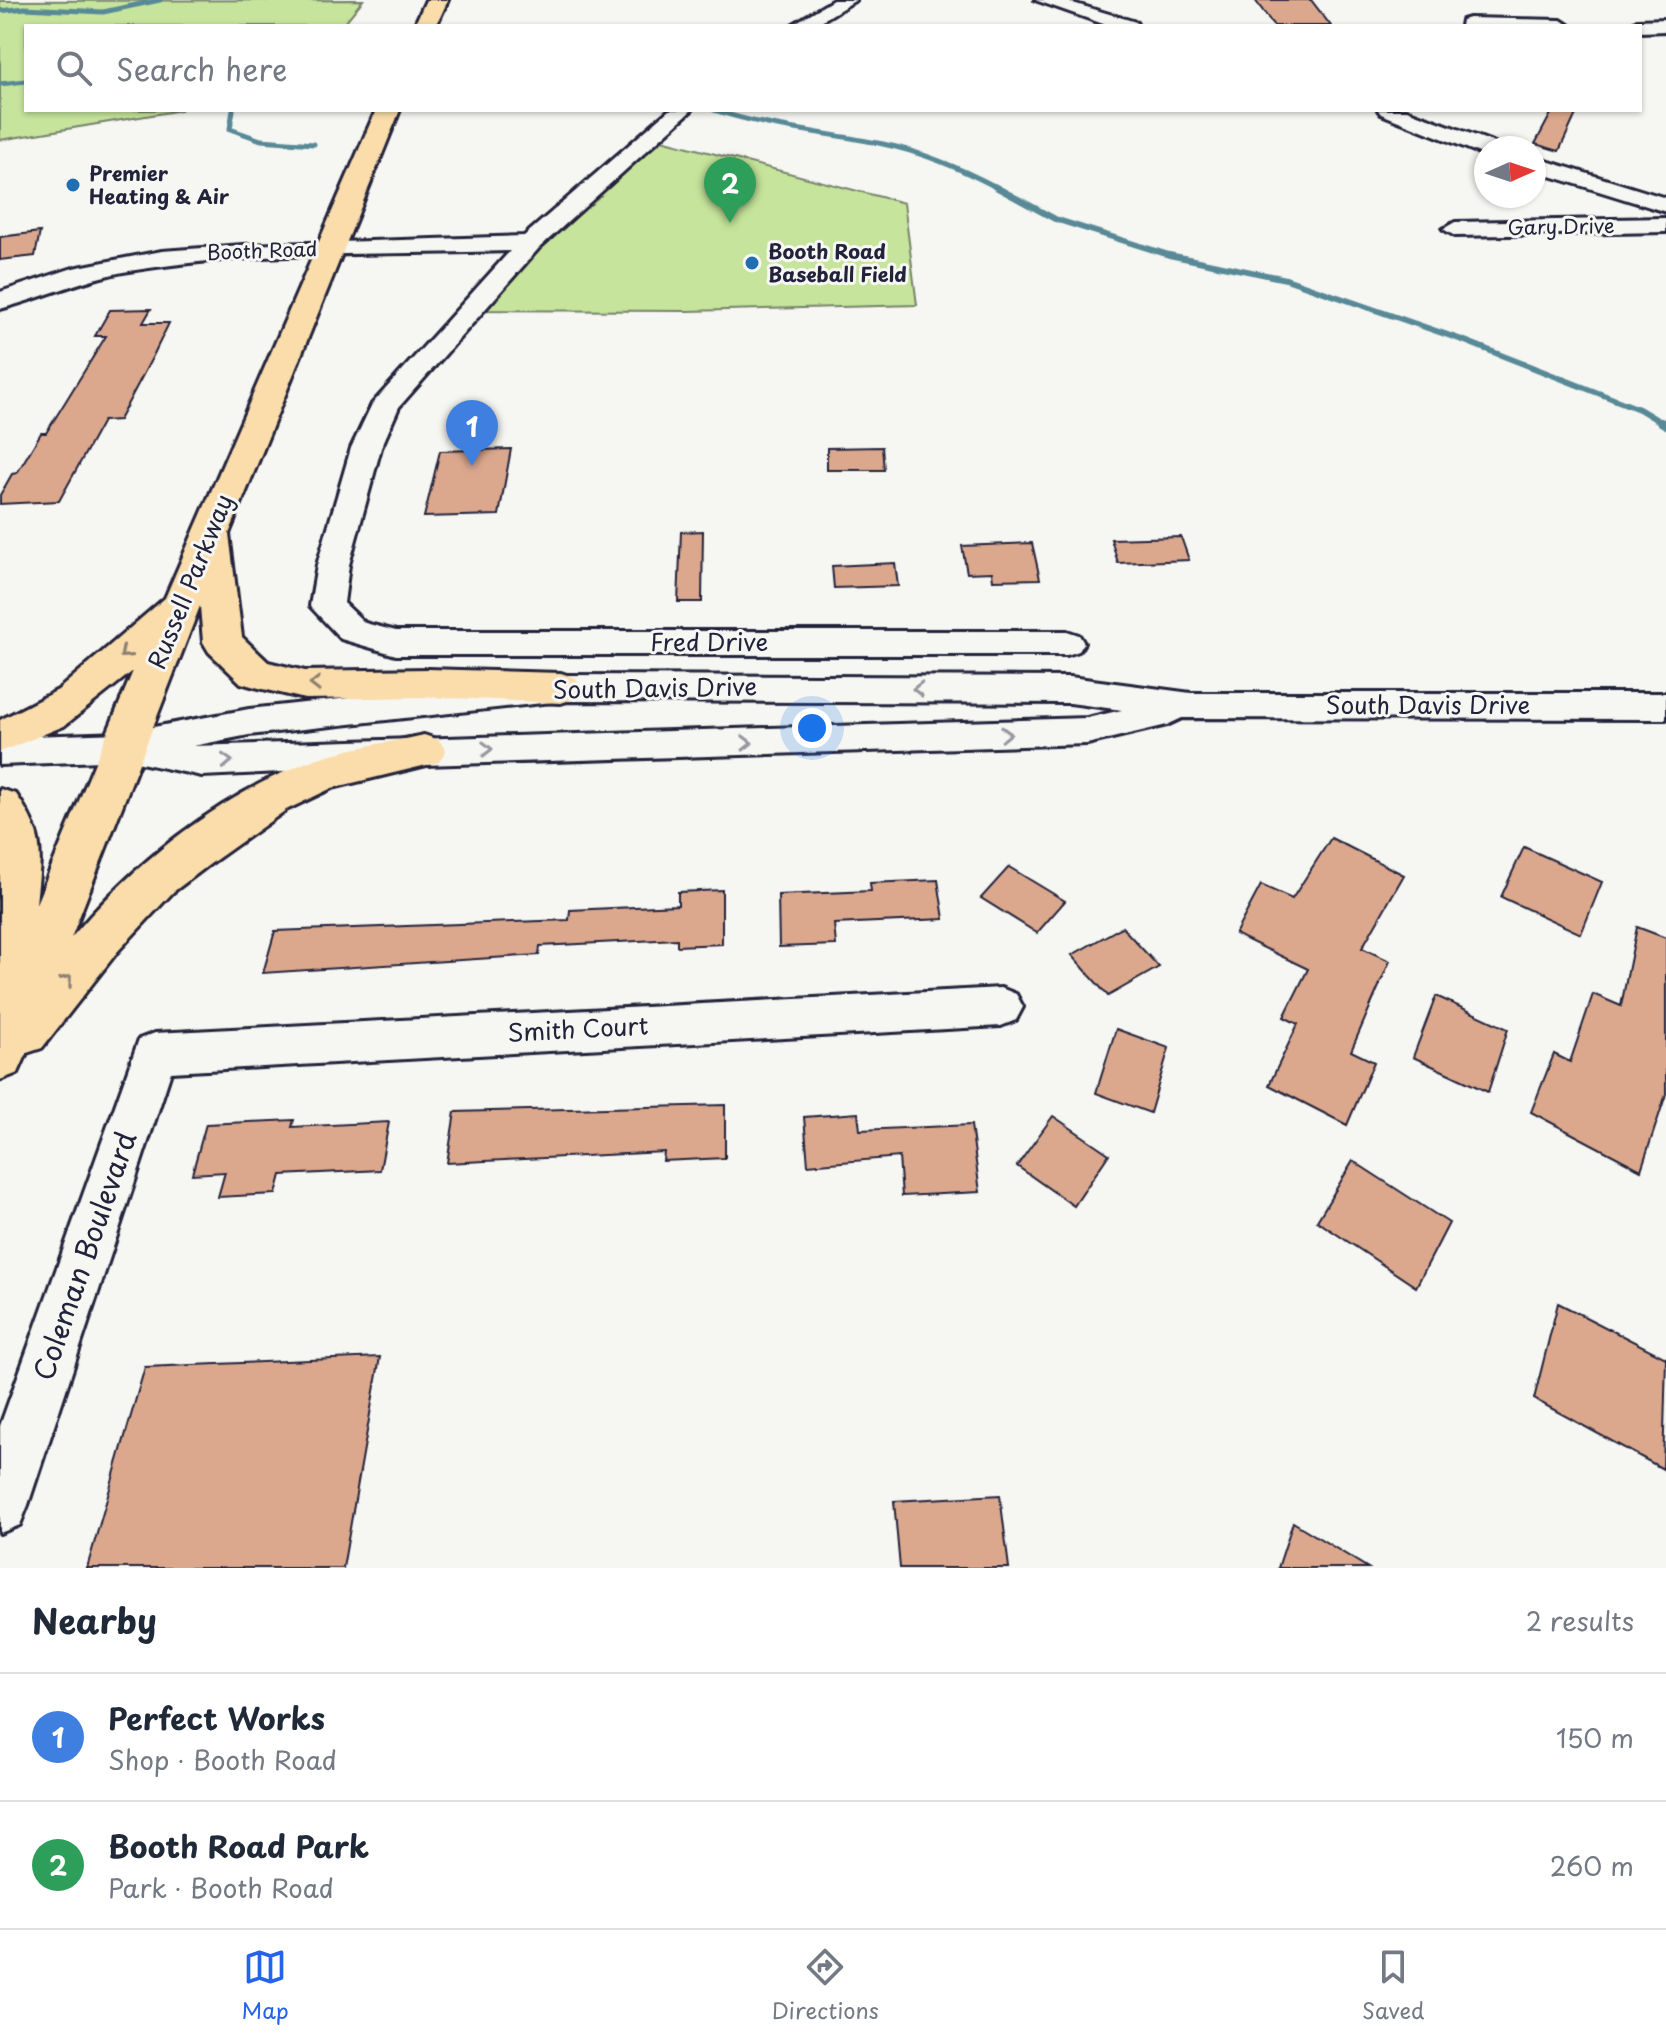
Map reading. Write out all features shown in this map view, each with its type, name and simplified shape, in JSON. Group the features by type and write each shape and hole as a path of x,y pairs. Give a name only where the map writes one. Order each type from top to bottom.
{"main road":[{"path":"426,24 437,0"},
{"name":"Russell Parkway","path":"0,1059 122,747 327,249 387,112"},
{"path":"213,529 223,642 255,673 305,685 428,683 561,688"},
{"path":"0,736 25,728 58,709 184,601"},
{"path":"0,1059 101,937 156,879 194,851 270,798 322,774 424,751"},
{"path":"0,806 15,829 18,854 0,1028"}],"street":[{"path":"803,24 847,0"},
{"path":"1044,0 1122,24"},
{"path":"1453,8 1469,24"},
{"path":"1642,26 1666,25"},
{"path":"530,243 680,112"},
{"path":"1393,112 1474,143"},
{"path":"1546,168 1666,205"},
{"name":"Gary Drive","path":"1455,229 1666,225"},
{"name":"Booth Road","path":"0,301 47,282 137,260 211,252 530,243"},
{"name":"Fred Drive","path":"530,243 386,404 366,448 333,565 327,606 353,631 396,643 1067,643"},
{"name":"South Davis Drive","path":"0,751 122,747 249,722 561,688 1070,690 1191,706 1665,708"},
{"name":"South Davis Drive","path":"122,747 202,762 424,751 1087,731 1191,706"},
{"name":"Smith Court","path":"155,1053 1001,1007"},
{"name":"Coleman Boulevard","path":"0,1505 155,1053"}],"green space":[{"path":"363,0 344,24 24,24 24,112 170,112 0,140 0,1"},
{"path":"650,137 904,203 917,305 688,311 470,310"}],"building":[{"path":"1255,0 1311,0 1329,24 1273,24"},
{"path":"1552,112 1577,112 1559,151 1546,147 1546,136 1539,136"},
{"path":"40,232 35,256 0,260 0,237"},
{"path":"151,309 143,323 169,323 119,420 103,421 59,501 0,504 0,495 12,474 17,473 41,433 46,433 106,336 95,336 110,310"},
{"path":"882,447 884,470 827,470 827,448"},
{"path":"511,449 499,515 424,517 440,451"},
{"path":"703,531 702,602 678,602 681,532"},
{"path":"1181,537 1189,560 1118,563 1111,539"},
{"path":"1032,543 1040,579 993,580 992,572 967,573 962,546"},
{"path":"895,563 898,586 834,588 832,566"},
{"path":"1331,838 1404,875 1362,948 1390,961 1351,1051 1374,1062 1347,1125 1269,1085 1298,1024 1284,1017 1308,969 1235,934 1261,885 1292,899"},
{"path":"1524,847 1602,882 1581,934 1501,897"},
{"path":"1009,867 1065,901 1037,933 981,898"},
{"path":"938,880 944,919 834,924 836,945 779,947 778,895 871,891 870,883"},
{"path":"722,890 722,944 677,946 677,939 540,946 539,955 263,973 275,931 569,920 570,910 678,905 678,892"},
{"path":"1122,927 1159,967 1108,996 1072,955"},
{"path":"1637,927 1666,938 1666,1094 1641,1170 1531,1112 1554,1054 1570,1062 1593,994 1621,1006"},
{"path":"1436,996 1508,1029 1488,1092 1413,1057"},
{"path":"1116,1029 1169,1048 1150,1113 1096,1093"},
{"path":"725,1105 725,1158 663,1161 664,1152 447,1163 455,1112"},
{"path":"858,1113 860,1130 971,1125 980,1192 902,1196 899,1157 808,1165 804,1117"},
{"path":"1053,1116 1109,1154 1074,1206 1017,1166"},
{"path":"294,1120 292,1127 389,1122 380,1170 281,1175 276,1194 218,1197 225,1172 192,1174 206,1124"},
{"path":"1353,1161 1449,1223 1416,1287 1317,1221"},
{"path":"1558,1303 1666,1358 1663,1469 1534,1399"},
{"path":"380,1357 343,1568 87,1568 145,1367"},
{"path":"1000,1495 1009,1568 900,1568 894,1501"},
{"path":"1293,1522 1368,1568 1278,1568"}],"waterway":[{"path":"0,11 25,8 103,12 160,0"},
{"path":"0,84 24,81"},
{"path":"233,112 230,129 261,140 314,144"},
{"path":"721,112 777,126 898,147 942,162 994,186"},
{"path":"994,186 998,188"},
{"path":"994,186 1055,219 1169,255 1286,279 1465,341 1639,409 1664,424"},
{"path":"1661,422 1666,425"}],"place":[{"name":"Premier Heating & Air","path":"73,185"},
{"name":"Booth Road Park","path":"730,223"},
{"name":"Booth Road Baseball Field","path":"752,263"},
{"name":"Perfect Works","path":"472,466"}]}
